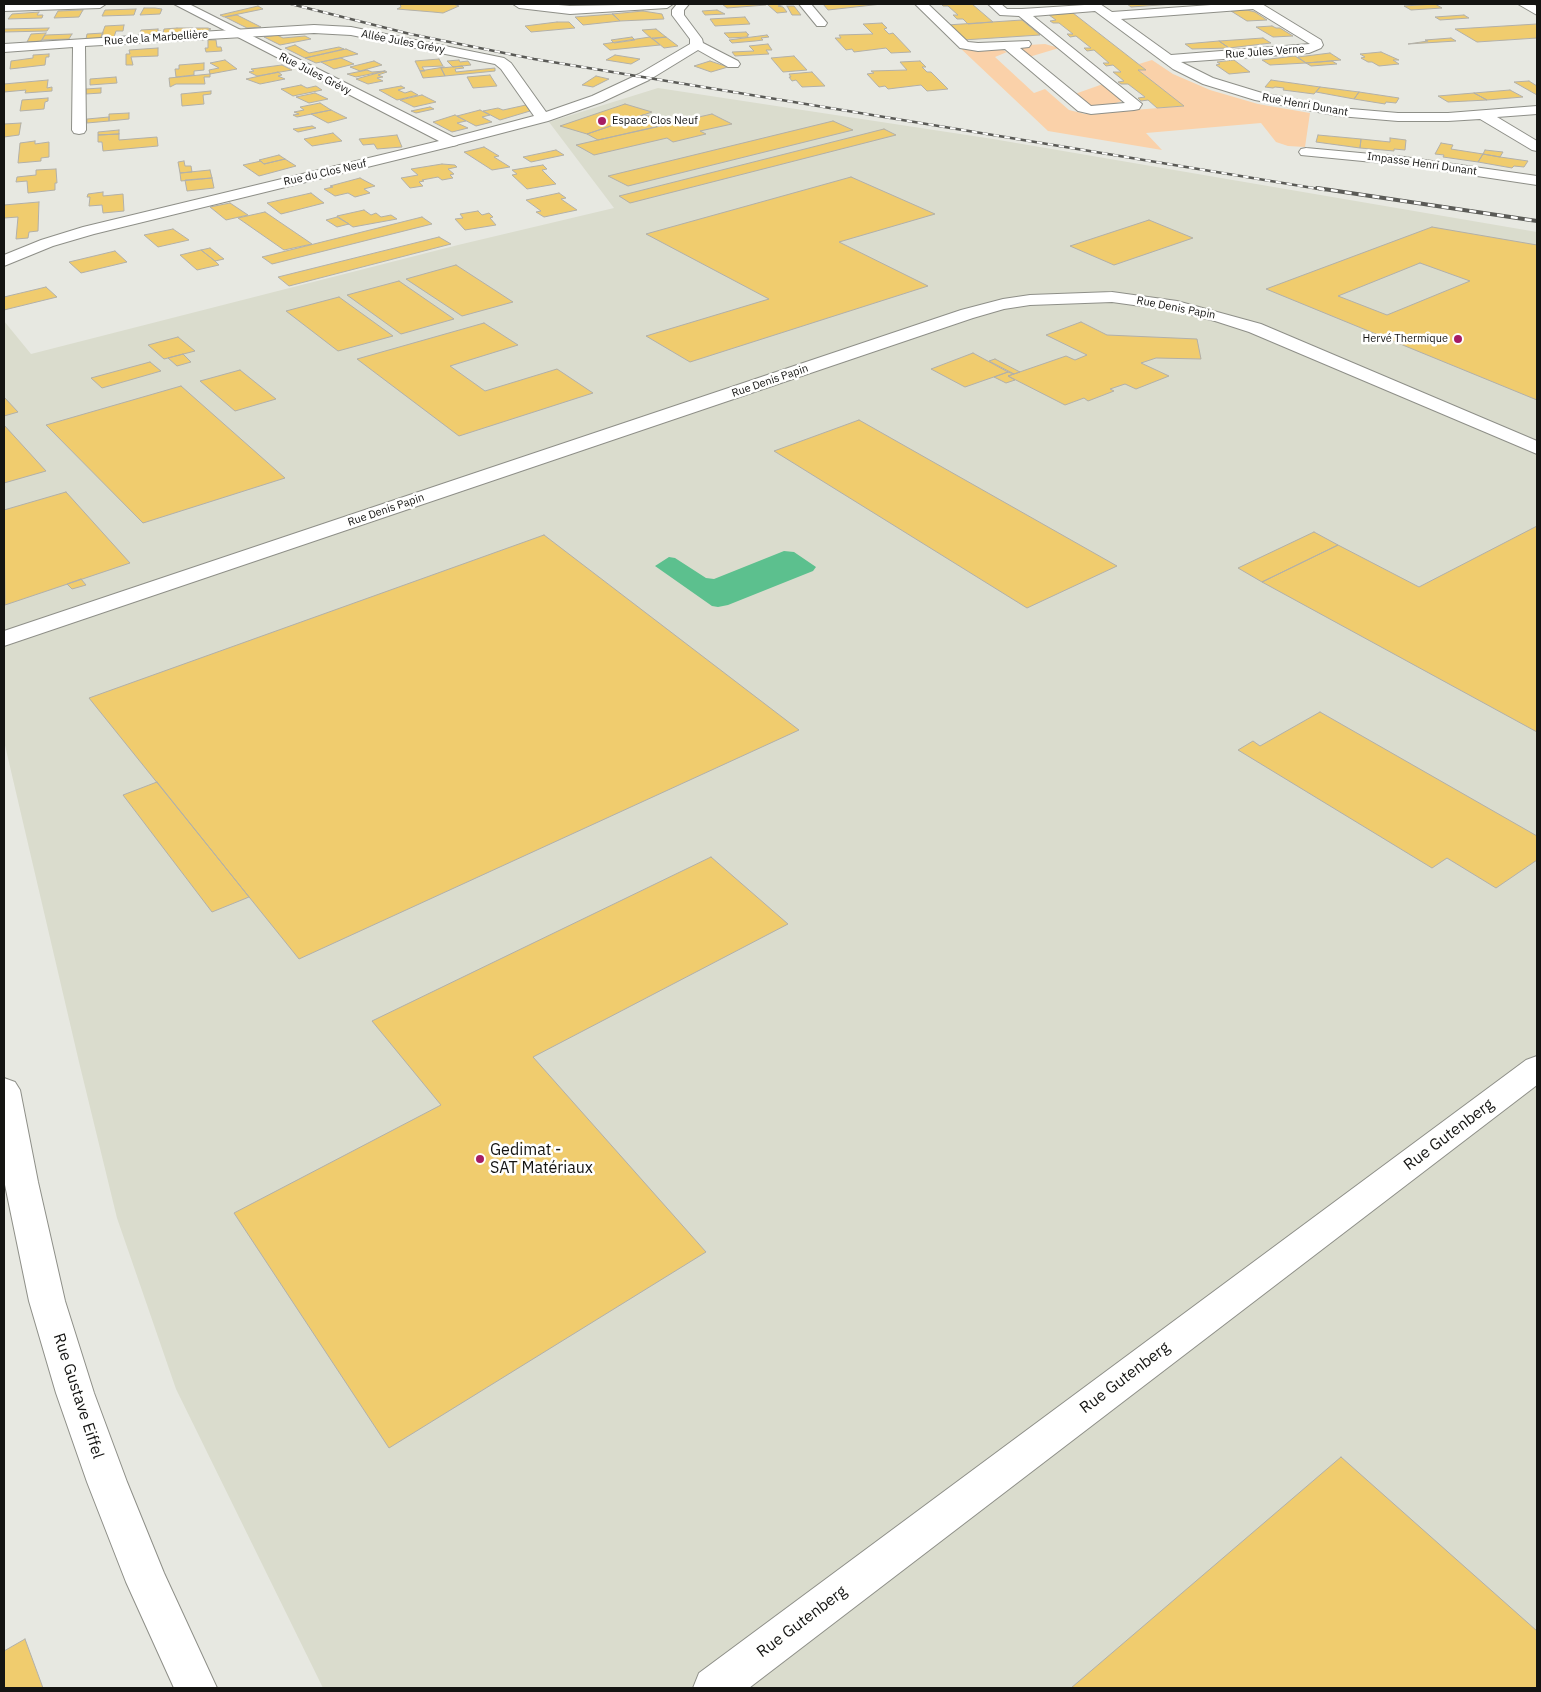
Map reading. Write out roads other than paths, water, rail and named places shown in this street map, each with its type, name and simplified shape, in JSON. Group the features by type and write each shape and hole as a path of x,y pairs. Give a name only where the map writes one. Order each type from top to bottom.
{"street":[{"path":"4,8 100,4"},
{"name":"Rue Jules Grévy","path":"180,4 452,142"},
{"path":"519,4 556,9 584,10 667,4"},
{"path":"683,4 678,10 678,15 696,40 697,45 733,64"},
{"path":"805,4 821,22"},
{"path":"921,4 964,44 978,47 1059,42"},
{"path":"994,4 1004,12 1022,12 1135,104 1134,106 1091,110 1083,108 1008,45"},
{"name":"Rue Jules Verne","path":"1110,16 1255,4 1317,43 1317,45 1309,49 1167,59"},
{"path":"1524,4 1537,11"},
{"name":"Rue Henri Dunant","path":"1022,12 1095,5 1167,59 1190,73 1222,86 1260,97 1308,107 1398,117 1537,110"},
{"name":"Allée Jules Grévy","path":"234,33 338,30 499,61 506,66 543,118"},
{"name":"Rue de la Marbellière","path":"4,48 234,33"},
{"path":"79,43 79,130"},
{"name":"Rue du Clos Neuf","path":"4,261 47,243 89,230 452,142 543,118 597,99 644,77 697,45"},
{"path":"1482,114 1537,147"},
{"name":"Impasse Henri Dunant","path":"1306,152 1404,161 1537,181"},
{"name":"Rue Denis Papin","path":"4,639 957,317 987,308 1030,300 1112,297 1177,306 1222,316 1255,328 1537,448"},
{"name":"Rue Gutenberg","path":"714,1688 1537,1068"},
{"name":"Rue Gustave Eiffel","path":"4,1090 21,1182 47,1301 75,1393 107,1482 144,1573 196,1688"}],"railway":[{"path":"291,4 410,34 534,59 1325,190"},
{"path":"1317,188 1537,221"}],"place":[{"name":"Espace Clos Neuf","path":"602,121"},
{"name":"Hervé Thermique","path":"1458,339"},
{"name":"Gedimat - SAT Matériaux","path":"480,1159"}]}
